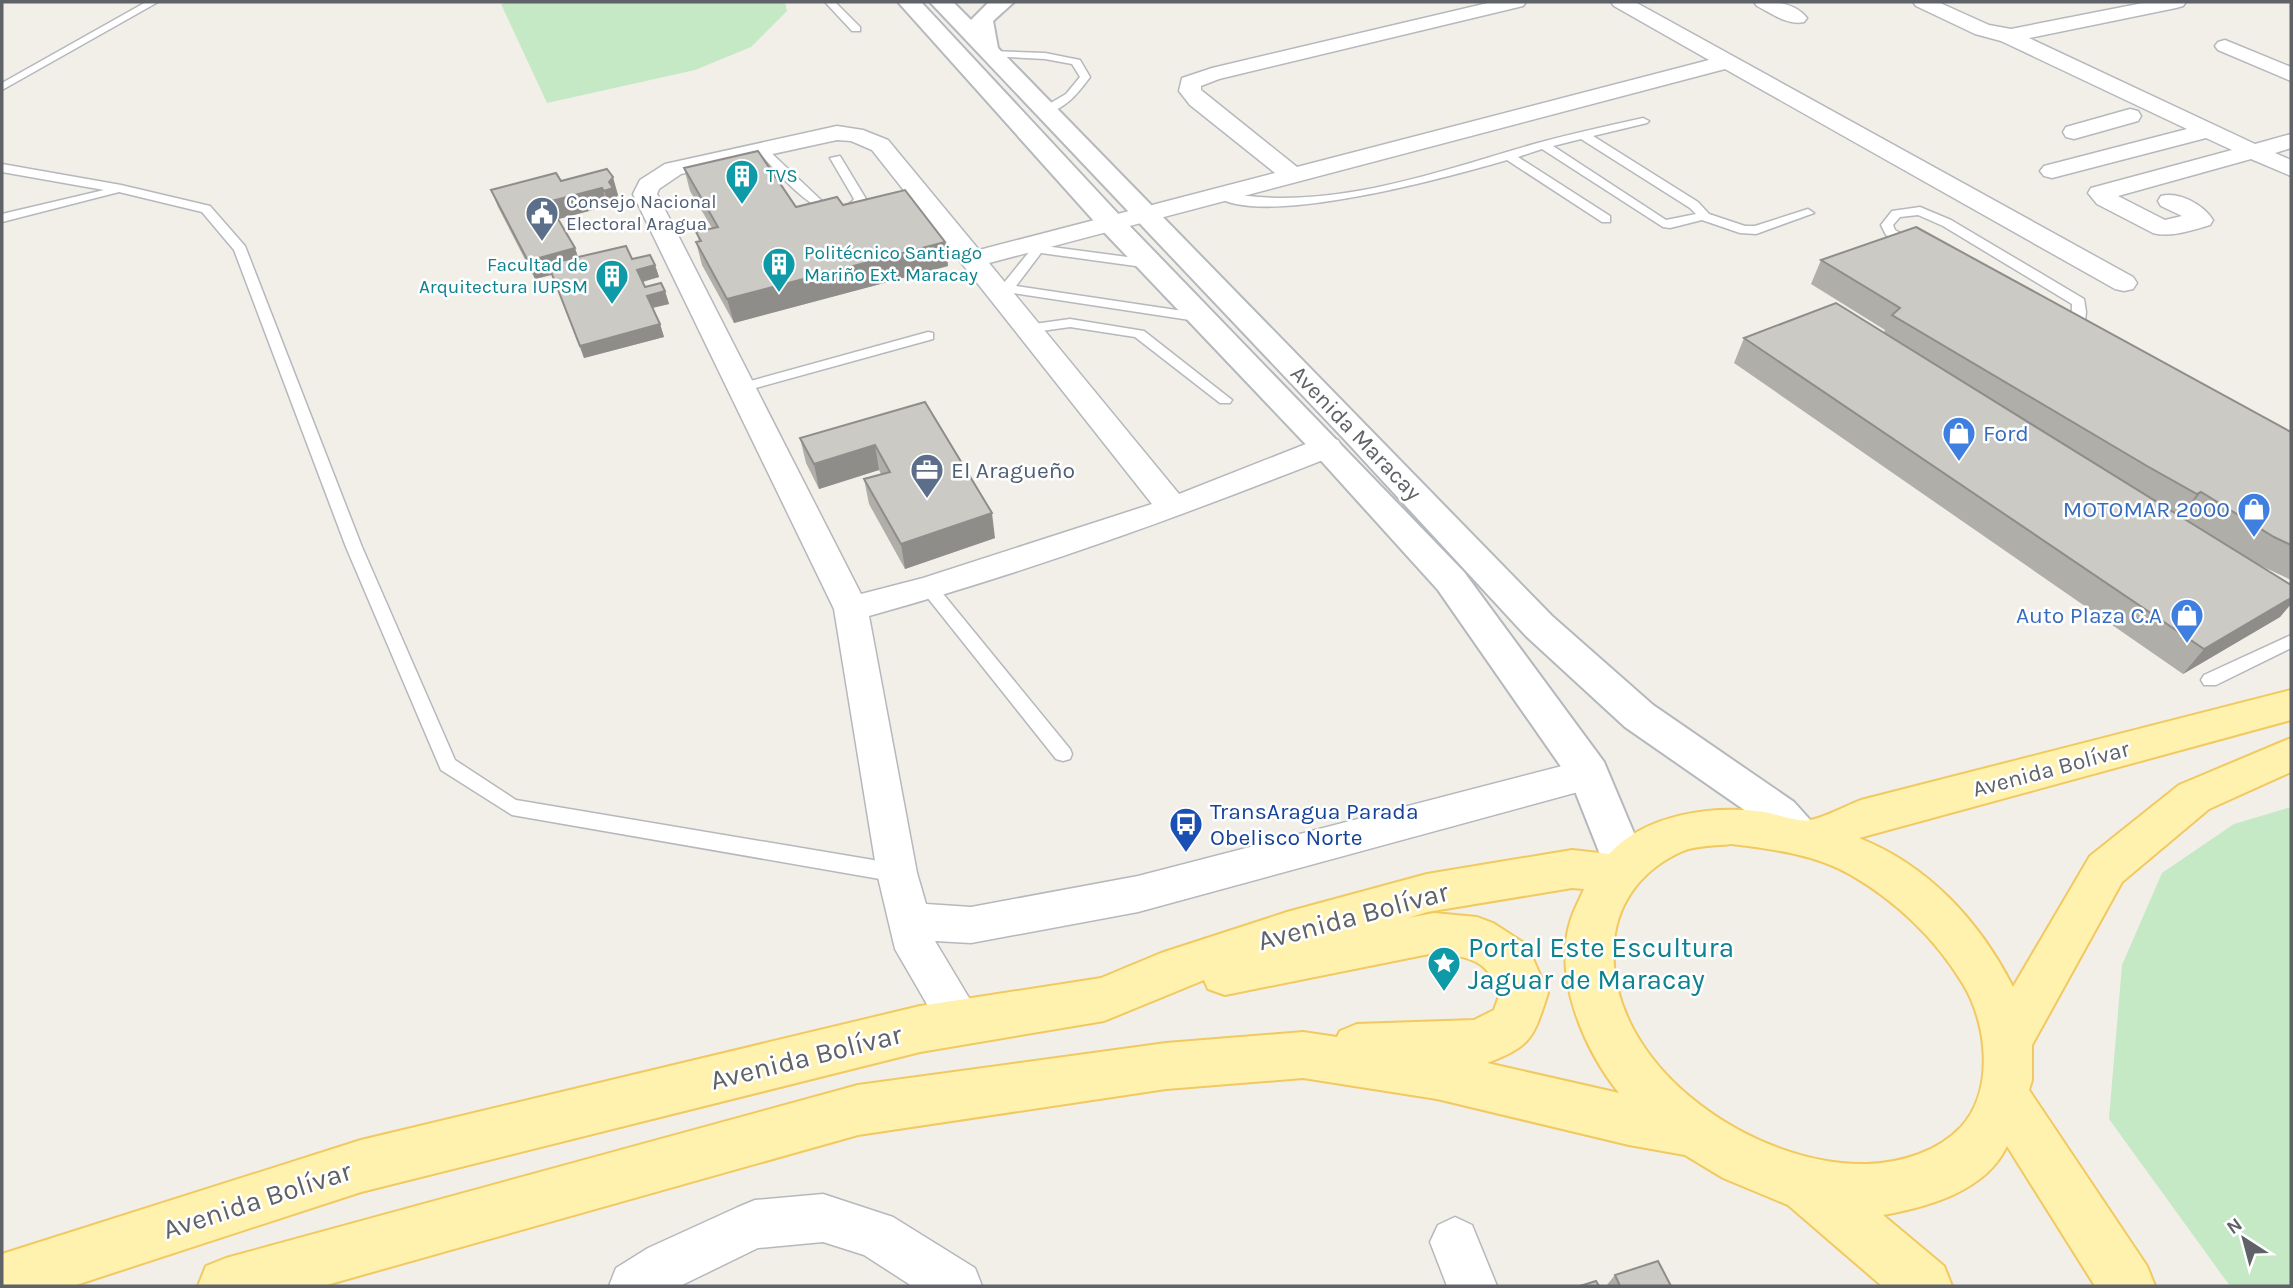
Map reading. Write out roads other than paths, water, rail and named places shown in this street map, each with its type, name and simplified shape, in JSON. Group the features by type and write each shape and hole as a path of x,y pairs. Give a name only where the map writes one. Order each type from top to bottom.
{"main road":[{"name":"Avenida Bolívar","path":"1804,836 1861,818 2291,705"},
{"path":"2008,1041 2106,869 2194,796 2291,754"},
{"path":"1731,826 1804,836 1867,862 1917,896 1960,939 1991,988 2008,1041 2005,1097 1981,1144 1935,1177 1874,1190 1804,1184 1746,1163 1693,1131 1653,1096 1622,1057 1601,1016 1589,975 1589,937 1598,903 1620,869 1672,836 1731,826"},
{"name":"Avenida Bolívar","path":"2,1282 361,1166 920,1029 1104,999 1161,974 1275,936 1427,893 1572,869 1620,869"},
{"path":"226,1286 858,1110 1166,1066 1303,1055 1336,1048 1427,1042 1479,1043 1513,1025 1524,993 1510,960 1477,937 1434,933 1104,999"},
{"path":"1303,1055 1437,1075 1629,1120 1693,1131"},
{"path":"2005,1097 2127,1286"},
{"path":"1804,1184 1924,1286"}],"street":[{"name":"Avenida Maracay","path":"909,2 1112,224 1327,447 1451,581 1589,774 1620,869"},
{"name":"Avenida Maracay","path":"941,2 1539,626 1639,716 1758,797 1804,836"},
{"path":"989,51 982,20 1003,2"},
{"path":"1291,174 1198,100 1189,91 1190,83 1212,74 1516,2"},
{"path":"1621,2 2124,283"},
{"path":"1764,2 1797,18"},
{"path":"1923,2 1982,30 2008,36 2291,169"},
{"path":"1944,2 1995,26 2008,36 2176,2"},
{"path":"2225,46 2291,75"},
{"path":"971,260 1030,248 1291,174 1726,62"},
{"path":"2074,132 2120,111 2174,137"},
{"path":"2052,171 2209,130"},
{"path":"961,1023 916,950 897,873 850,609 645,194 648,185 673,169 837,134 855,135 880,145 971,260 999,288 1027,329 1173,508"},
{"path":"2170,201 2198,215 2201,220 2162,228 2105,199 2100,193 2291,141"},
{"path":"850,609 929,588 1173,508 1327,447"},
{"path":"911,921 971,925 1138,894 1589,774"},
{"path":"634,1286 666,1266 755,1224 823,1218 876,1234 957,1286"}],"lane":[{"path":"2,87 153,2"},
{"path":"830,2 856,29"},
{"path":"989,51 1045,55 1076,62 1085,77 1070,96 1046,110"},
{"path":"1220,195 1235,201 1303,201 1363,192 1643,121"},
{"path":"1584,136 1694,205 1702,211 1703,216"},
{"path":"1544,146 1663,223 1670,224 1703,216 1744,230 1756,230 1808,214"},
{"path":"762,150 819,205 828,209 846,209 859,204 860,199 836,158"},
{"path":"1509,156 1606,219"},
{"path":"2,168 121,189 206,209 240,249 354,547 448,765 512,807 897,873"},
{"path":"2,218 121,189"},
{"path":"1923,252 1890,232 1887,225 1896,214 1920,211 1947,223 2079,303 2082,320 2077,329 2077,338"},
{"path":"1150,264 1030,248 999,288 1203,318"},
{"path":"1027,329 1070,324 1139,334 1225,400"},
{"path":"741,388 928,336"},
{"path":"929,588 1063,754"},
{"path":"2210,680 2291,641"}],"place":[{"name":"TVS","path":"742,206"},
{"name":"Consejo Nacional Electoral Aragua","path":"542,243"},
{"name":"Politécnico Santiago Mariño Ext. Maracay","path":"779,294"},
{"name":"Facultad de Arquitectura IUPSM","path":"612,306"},
{"name":"Ford","path":"1959,463"},
{"name":"El Aragueño","path":"927,500"},
{"name":"MOTOMAR 2000","path":"2254,539"},
{"name":"Auto Plaza C.A","path":"2187,645"},
{"name":"TransAragua Parada Obelisco Norte","path":"1186,854"},
{"name":"Portal Este Escultura Jaguar de Maracay","path":"1444,993"}]}
